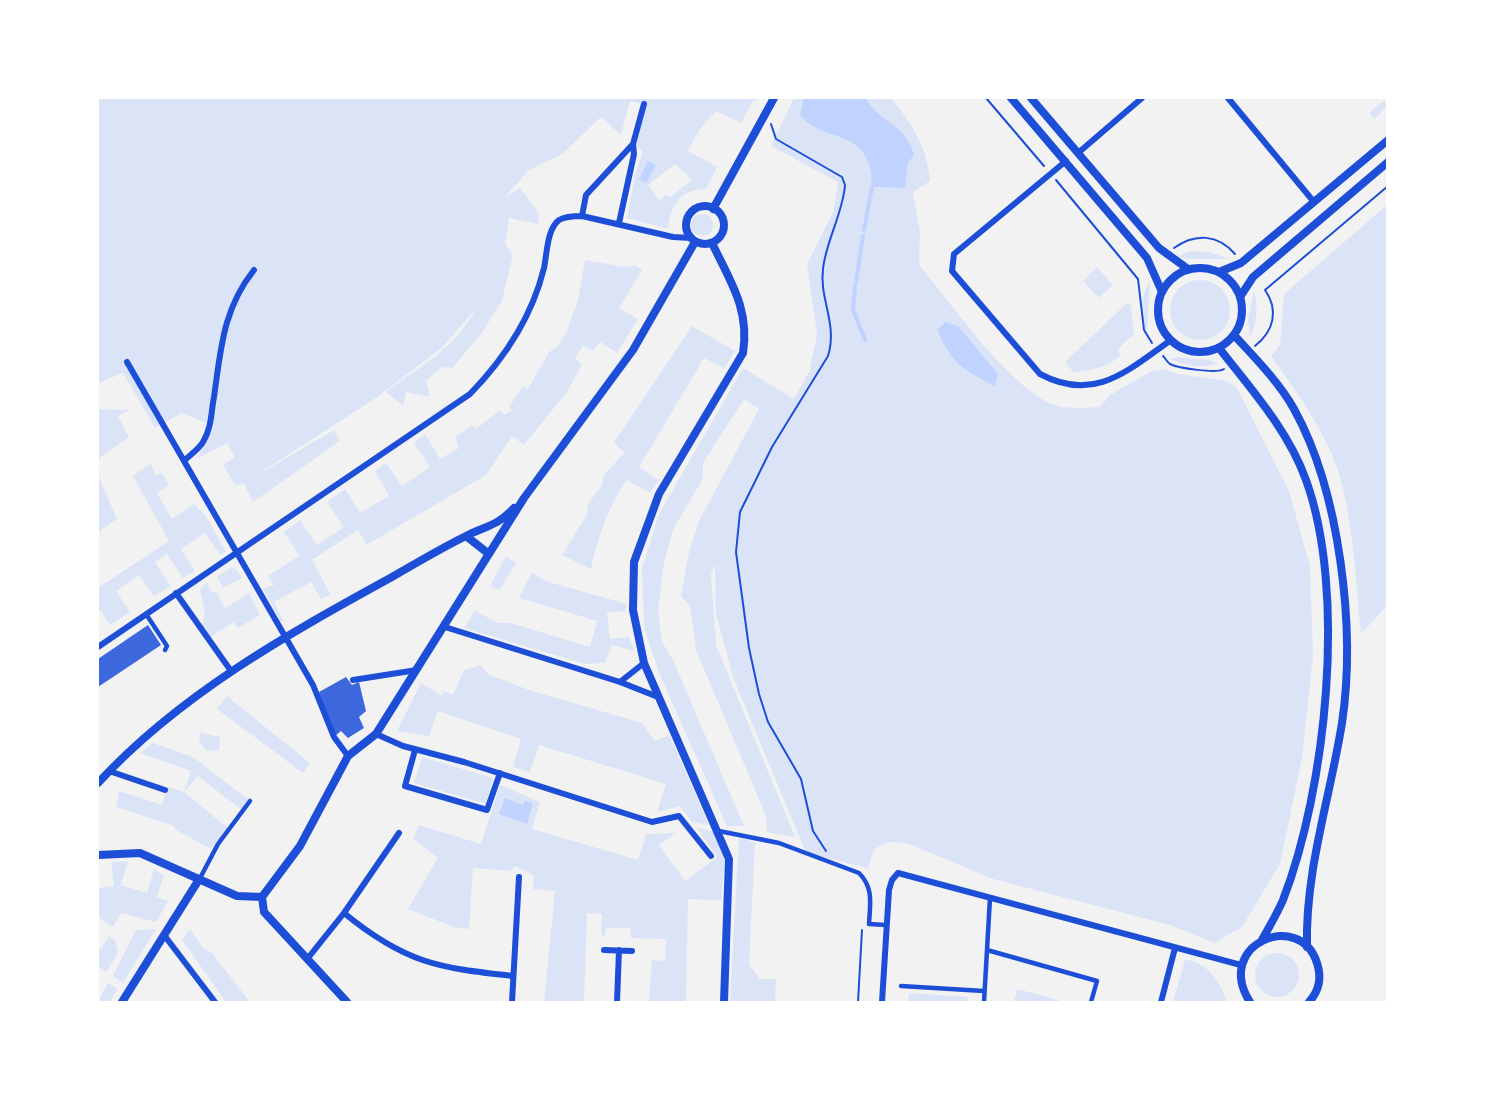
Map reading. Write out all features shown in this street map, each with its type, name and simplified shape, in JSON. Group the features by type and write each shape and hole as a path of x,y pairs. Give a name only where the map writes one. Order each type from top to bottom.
{"street":[{"path":"713,209 774,98"},
{"path":"1011,98 1152,266 1162,292"},
{"path":"1031,98 1166,255 1188,269"},
{"path":"1078,153 1142,98"},
{"path":"1228,98 1314,202"},
{"path":"619,223 634,154 633,144 644,104"},
{"path":"1219,272 1241,262 1388,140"},
{"path":"582,216 586,195 633,144"},
{"path":"1066,161 954,254 952,271 1040,374 1056,383 1072,387 1103,383 1127,372 1171,340"},
{"path":"1240,297 1253,277 1388,162"},
{"path":"693,240 686,228 688,216 696,208 713,209"},
{"path":"712,243 721,235 723,223 713,209"},
{"path":"98,647 470,394 496,368 516,338 538,291 550,233 559,220 571,216 582,216 673,237 712,243"},
{"path":"347,1002 264,912 262,897 300,846 348,756 376,734 524,498 633,350 693,240"},
{"path":"712,243 743,309 746,332 743,353 659,494 647,520 634,562 633,610 644,663 719,831 729,859 724,1002"},
{"path":"1198,267 1219,272 1228,278 1240,297 1240,323 1234,335 1219,348 1194,352 1171,340 1159,317 1158,304 1162,292 1169,282 1188,269 1198,267"},
{"path":"184,461 202,444 208,432 213,412 224,329 238,291 254,270"},
{"path":"1234,335 1293,406 1309,438 1323,478 1343,595 1346,653 1342,722 1306,908 1307,947"},
{"path":"1219,348 1279,427 1306,480 1319,528 1326,584 1329,658 1322,730 1304,834 1282,901 1262,940 1249,950 1241,965 1240,978 1243,991 1250,1002"},
{"path":"127,362 313,685 334,737 348,756"},
{"path":"99,779 160,725 231,671 284,638 466,536 500,523 524,498"},
{"path":"466,536 489,554"},
{"path":"176,593 231,671"},
{"path":"146,614 167,646 165,650"},
{"path":"445,627 620,682 658,697"},
{"path":"620,682 644,663"},
{"path":"353,680 418,670"},
{"path":"376,734 415,750 500,773 652,822 679,816 711,856"},
{"path":"415,750 405,786 488,810 500,773"},
{"path":"109,771 165,790"},
{"path":"122,1002 198,881 218,844 250,801"},
{"path":"719,831 779,843 859,873 866,880 871,892 869,924 886,925"},
{"path":"308,958 344,913 399,833"},
{"path":"98,855 140,853 198,881 237,896 262,897"},
{"path":"882,1002 889,890 892,880 898,873 1241,965"},
{"path":"512,1002 519,877"},
{"path":"984,1002 990,898"},
{"path":"344,913 375,939 413,958 453,969 513,976"},
{"path":"164,935 215,1002"},
{"path":"1262,940 1286,936 1307,947 1315,957 1319,970 1319,983 1309,1002"},
{"path":"1161,1002 1175,948"},
{"path":"604,950 632,951"},
{"path":"987,950 1097,981 1091,1002"},
{"path":"617,1002 619,951"},
{"path":"901,986 984,991"}],"path":[{"path":"986,98 1138,279 1152,266"},
{"path":"774,118 771,127 776,139 842,177 845,189 823,269 831,322 830,350 772,447 740,512 736,561 745,602 752,665 759,694 768,722 805,789 813,831 830,855"},
{"path":"1166,255 1192,238 1207,237 1228,247 1241,262"},
{"path":"1253,277 1265,290"},
{"path":"858,1002 863,924"}],"shaded area":[{"path":"98,98 758,98 756,101 753,100 741,123 716,111 699,130 688,151 717,167 706,189 689,192 678,200 671,213 668,229 627,218 635,175 643,151 633,144 643,104 630,101 621,135 601,117 562,154 529,170 505,197 520,188 539,213 538,224 509,218 505,244 513,254 502,301 481,334 452,368 442,367 426,381 430,397 406,392 403,406 386,392 448,345 459,334 476,308 443,347 376,398 252,478 334,430 340,441 253,502 244,484 235,485 223,465 235,457 227,443 197,459 214,426 181,413 155,428 123,373 98,383","holes":["675,164 692,180 670,197 667,194 659,200 648,185"]},
{"path":"794,98 891,98 917,136 928,168 930,181 913,192 920,233 919,265 980,341 1016,379 1033,393 1062,407 1100,407 1110,395 1152,371 1163,369 1178,374 1227,381 1237,388 1289,491 1310,566 1313,656 1302,758 1280,864 1242,927 1214,943 1170,925 993,879 907,843 888,842 874,849 868,868 806,853 733,677 716,614 715,564 711,574 716,645 795,837 767,832 766,816 696,650 690,606 681,596 688,556 699,521 759,409 744,399 703,463 703,478 673,530 664,563 658,610 662,642 673,660 744,826 727,826 660,675 644,628 642,568 659,514 743,368 794,399 809,372 817,335 807,264 833,212 838,182 771,146"},
{"path":"1384,100 1387,107 1374,119 1369,113"},
{"path":"1387,205 1387,606 1361,634 1349,521 1337,467 1312,417 1271,356 1280,345 1284,294"},
{"path":"702,214 710,217 713,225 710,233 702,236 694,233 691,225 694,217"},
{"path":"1190,251 1210,252 1229,259 1187,259 1177,256"},
{"path":"585,260 624,267 635,265 642,270 619,308 638,319 617,353 600,342 593,351 583,346 575,358 582,365 566,393 524,445 512,436 486,475 368,544 358,530 312,560 331,595 321,599 311,582 274,602 283,620 282,623 263,589 274,585 268,576 299,556 284,532 300,520 317,545 344,527 327,502 345,489 360,513 389,496 375,471 386,463 402,486 430,467 414,443 425,434 440,459 459,448 455,437 472,425 476,429 499,411 505,415 512,410 509,407 523,386 528,389 549,352 557,347 566,333 578,300"},
{"path":"1097,267 1113,285 1099,298 1083,281"},
{"path":"1150,280 1147,333 1142,320 1142,306 1144,292"},
{"path":"1200,280 1217,285 1225,293 1230,310 1225,327 1217,335 1200,340 1183,335 1175,327 1170,310 1175,293 1183,285"},
{"path":"1254,290 1256,313 1255,324 1250,336 1248,320"},
{"path":"1128,302 1131,306 1134,334 1118,349 1121,355 1111,363 1099,368 1073,372 1065,362"},
{"path":"692,326 735,351 724,368 704,358 639,467 659,480 650,493 627,480 604,522 591,569 562,555 587,515 588,504 602,485 604,475 624,453 614,442"},
{"path":"1179,357 1210,360 1217,364 1193,366 1169,359"},
{"path":"98,409 130,410 118,416 129,437 98,459"},
{"path":"151,463 156,476 162,473 169,485 157,493 172,519 194,504 206,516 226,552 220,555 205,533 181,549 195,571 183,578 167,554 155,562 171,586 154,596 139,575 116,591 130,612 110,625 98,607 98,588 169,541 133,476"},
{"path":"98,475 117,519 98,532"},
{"path":"506,556 516,563 500,590 490,586"},
{"path":"231,567 237,570 242,578 223,588 217,577"},
{"path":"532,572 545,581 627,604 625,611 607,613 610,639 629,637 635,651 612,645 605,663 585,664 464,628 475,611 499,623 511,623 590,647 597,621 519,598"},
{"path":"207,582 212,593 216,592 225,608 249,593 260,615 238,628 233,622 211,637 201,629 205,613 200,589"},
{"path":"480,665 488,674 529,690 642,723 655,741 669,735 709,825 692,822 680,806 657,812 666,784 539,745 530,772 513,767 521,739 438,711 429,736 397,731 421,683 442,696 444,691 453,695 464,670"},
{"path":"227,696 310,763 303,773 217,709"},
{"path":"200,733 220,737 219,751 206,750 199,742"},
{"path":"153,743 193,757 250,801 243,811 198,776 184,792 191,771 140,753"},
{"path":"422,757 493,778 486,804 414,783"},
{"path":"500,785 540,802 532,829 638,860 646,834 676,833 659,845 685,881 717,857 697,828 716,832 725,856 721,900 688,899 686,1000 649,1002 652,960 665,961 666,939 631,938 630,928 606,928 605,936 601,935 602,914 587,913 584,1002 544,1002 555,891 533,889 534,875 514,866 511,871 473,868 469,929 456,928 408,909 438,858 413,839 419,825 481,844"},
{"path":"168,787 184,792 229,829 211,849 176,830 174,826 116,807 119,791 162,805"},
{"path":"739,837 759,844 755,844 749,965 760,979 776,979 775,1002 730,1002"},
{"path":"128,861 121,885 147,893 154,869 164,875 157,897 168,901 156,922 121,913 113,927 98,917 98,888 114,886 111,862"},
{"path":"156,929 123,983 113,976 136,930"},
{"path":"190,929 203,948 211,952 250,1002 226,1002 182,940"},
{"path":"109,936 115,940 118,953 106,972 98,966 98,953"},
{"path":"1277,953 1292,960 1299,975 1292,990 1277,997 1262,990 1255,975 1262,960"},
{"path":"1185,960 1200,964 1212,974 1227,1002 1173,1002"},
{"path":"108,983 118,989 109,1002 98,1002"},
{"path":"1017,989 1059,1000 1058,1002 1014,1002"},
{"path":"909,993 968,997 968,1002 908,1002"}],"water":[{"path":"804,98 866,98 871,107 898,129 910,144 914,155 908,163 905,188 872,187 870,167 864,154 856,145 822,131 800,115"},
{"path":"648,161 656,165 646,183 639,179"},
{"path":"946,322 959,327 998,374 995,386 966,370 954,359 937,330"},
{"path":"505,798 523,805 525,801 533,803 527,824 499,814"}],"building":[{"path":"148,625 161,645 98,687 98,659"},
{"path":"346,677 352,685 359,682 366,711 359,717 364,728 348,738 341,731 334,737 319,692"}],"waterway":[{"path":"864,230 872,187"},
{"path":"856,282 863,236"},
{"path":"855,286 853,310 865,340"}]}
